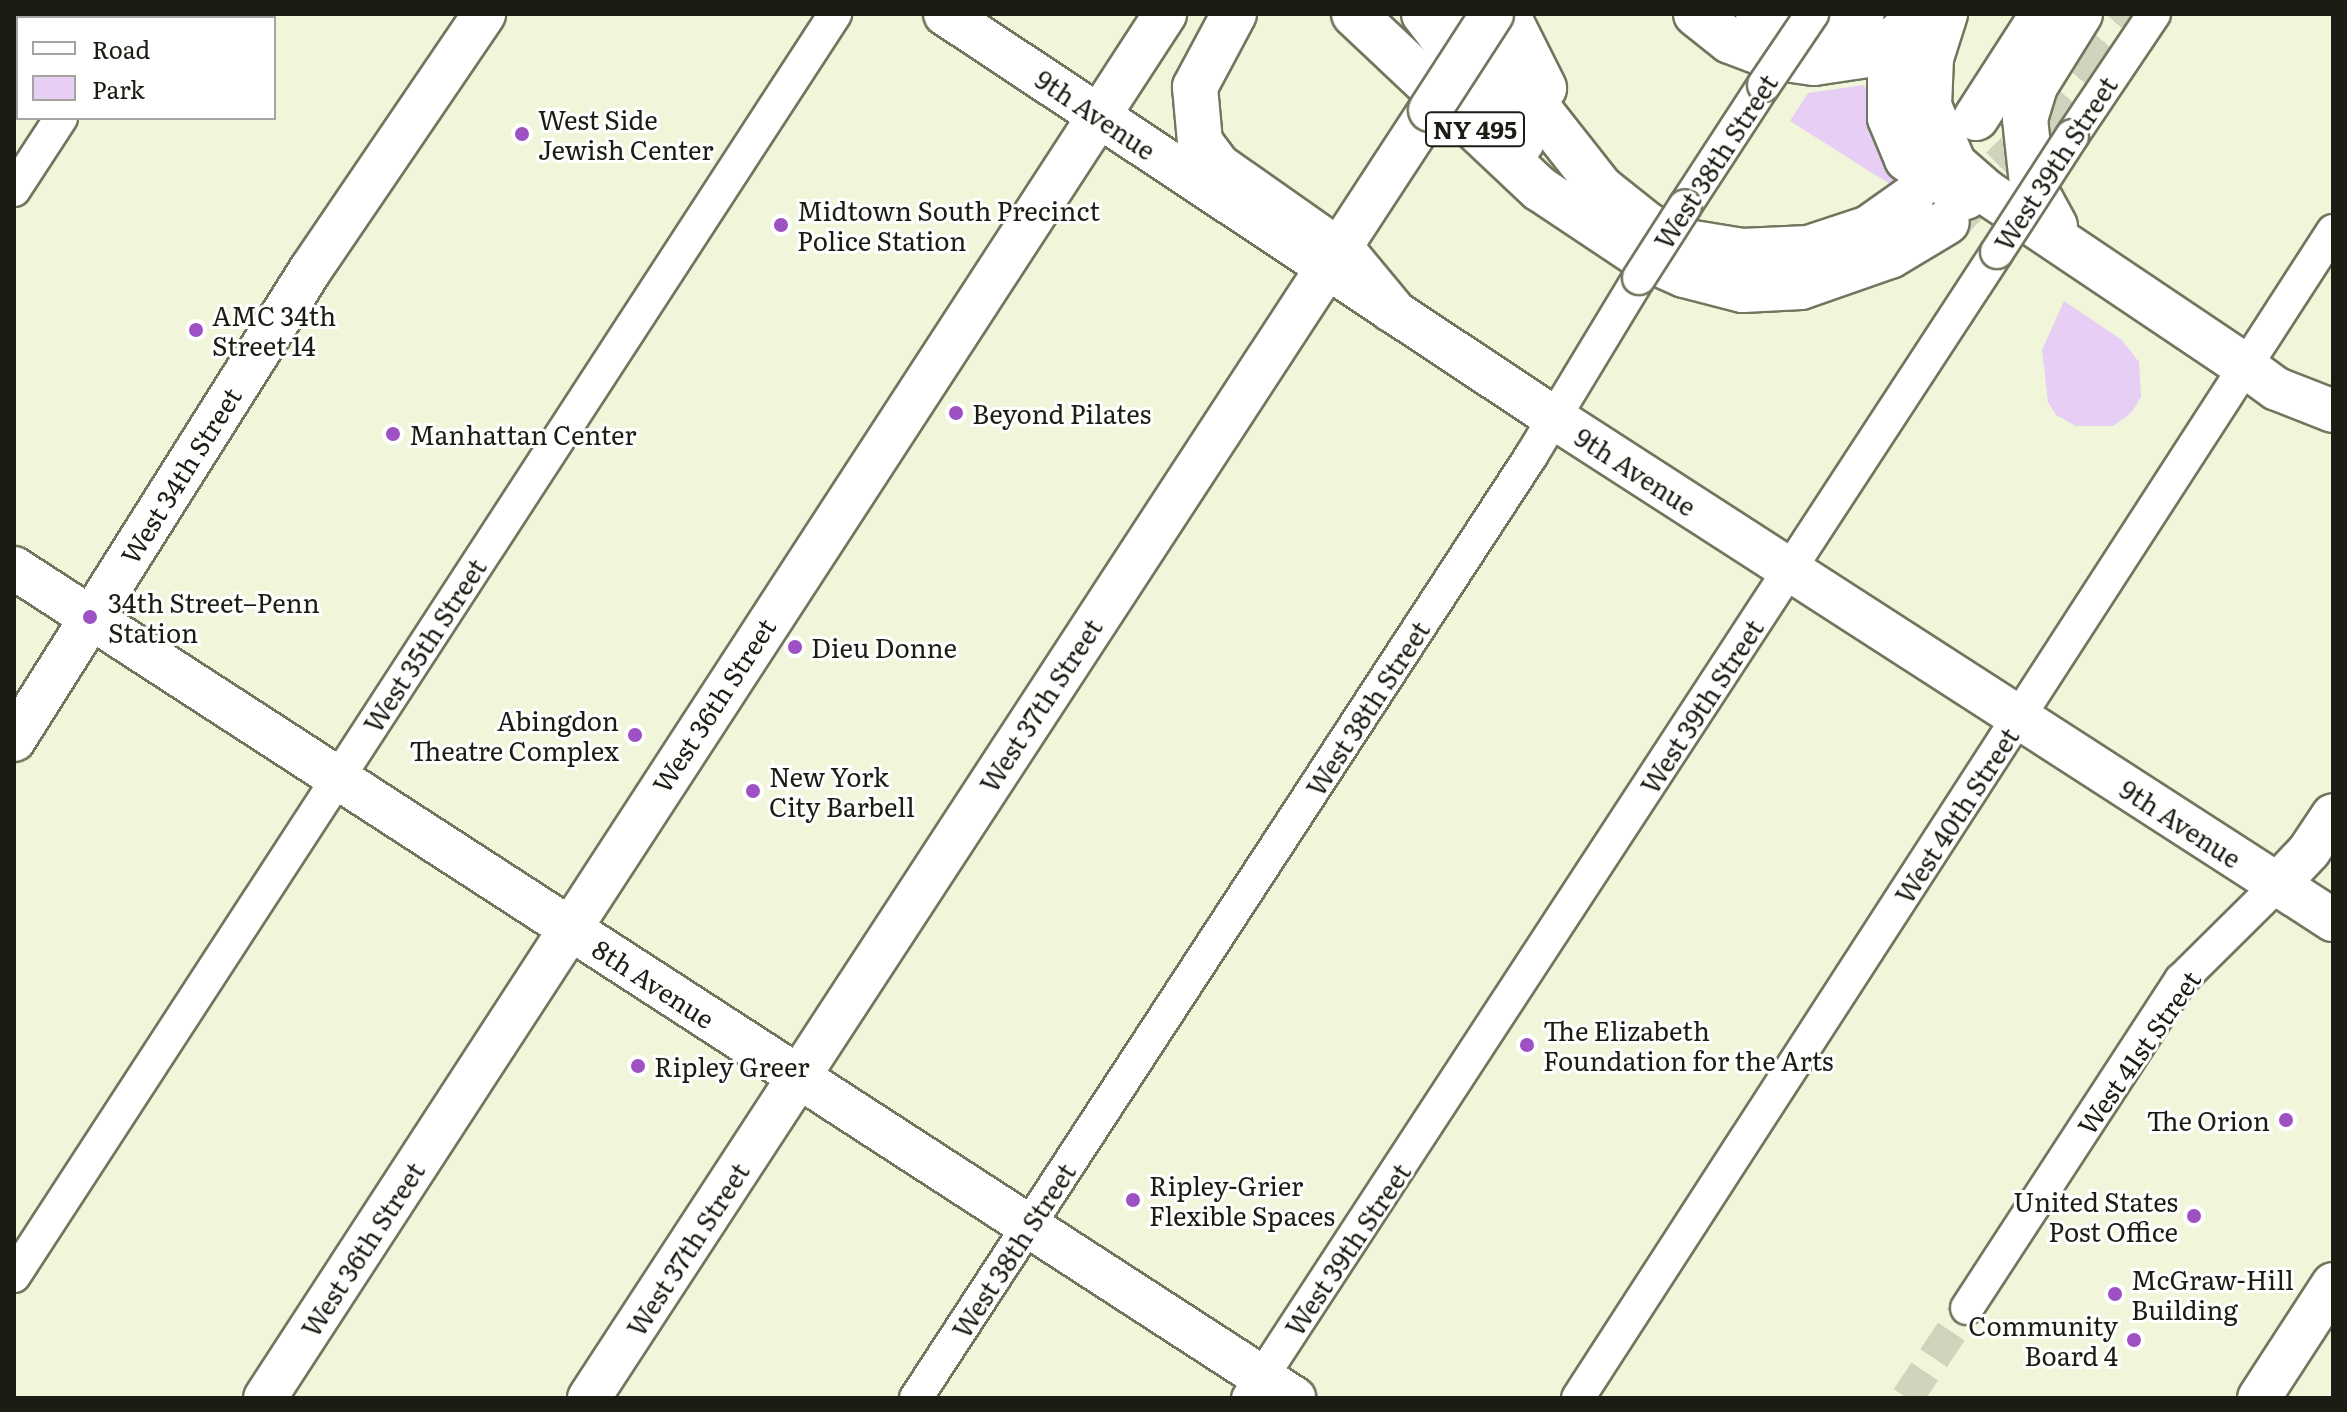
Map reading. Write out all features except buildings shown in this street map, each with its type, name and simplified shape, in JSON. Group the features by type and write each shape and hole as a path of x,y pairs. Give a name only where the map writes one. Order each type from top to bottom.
{"highway":[{"path":"1234,14 1195,87 1200,142 1218,166 1332,257 1392,310"},
{"name":"NY 495","path":"1354,14 1540,189 1662,267 1743,290 1801,287 1880,261 1947,222"},
{"path":"1424,14 1503,121 1605,232"},
{"name":"NY 495","path":"1464,14 1616,203 1681,241 1764,252 1847,239 1911,198"},
{"path":"1507,14 1572,152"},
{"path":"1696,14 1730,41 1772,57 1814,63 1867,55 1891,21"},
{"path":"1758,14 1799,21 1891,21"},
{"path":"1945,14 1931,58 1929,106 1936,129 1967,177 2245,366"},
{"path":"1969,14 1949,70 1956,129 1974,159 2032,222"},
{"path":"1976,118 2043,14"},
{"path":"2073,251 2043,209 2032,184 2025,119 2035,86 2080,14"},
{"path":"1891,21 1887,90 1890,118 1907,159 1950,191 2032,222"},
{"path":"1705,281 1786,275 1806,268 1847,239"}],"main road":[{"name":"West 34th Street","path":"14,740 390,147 484,14"},
{"name":"9th Avenue","path":"945,14 1098,116 1332,257"},
{"name":"West 36th Street","path":"265,1398 1165,14"},
{"name":"West 37th Street","path":"589,1398 1492,14"},
{"name":"9th Avenue","path":"1392,310 1788,570 2333,920"},
{"path":"2245,366 2277,389 2333,411"},
{"name":"8th Avenue","path":"14,568 1029,1225 1268,1391"},
{"name":"West 41st Street","path":"2277,885 2309,851 2333,815"},
{"path":"2259,1398 2333,1284"}],"street":[{"name":"West 35th Street","path":"14,1276 835,14"},
{"name":"West 38th Street","path":"916,1398 1812,14"},
{"name":"West 39th Street","path":"1268,1391 1788,570 2154,14"},
{"path":"14,190 60,120"},
{"name":"West 40th Street","path":"1578,1398 2333,231"},
{"name":"West 41st Street","path":"1967,1308 2181,980 2277,885"}],"green space":[{"path":"1864,85 1921,196 1972,230 1969,234 1790,121 1808,93"},
{"path":"2064,301 2122,340 2139,362 2141,397 2131,413 2113,426 2076,426 2056,415 2048,402 2042,350"}],"tunnel":[{"path":"1955,215 2039,131 2140,14"},
{"path":"1907,1398 1967,1308"}],"place":[{"name":"West Side Jewish Center","path":"522,134"},
{"name":"Midtown South Precinct Police Station","path":"781,225"},
{"name":"AMC 34th Street 14","path":"196,330"},
{"name":"Beyond Pilates","path":"956,413"},
{"name":"Manhattan Center","path":"393,434"},
{"name":"34th Street–Penn Station","path":"90,617"},
{"name":"Dieu Donne","path":"795,647"},
{"name":"Abingdon Theatre Complex","path":"635,735"},
{"name":"New York City Barbell","path":"753,791"},
{"name":"The Elizabeth Foundation for the Arts","path":"1527,1045"},
{"name":"Ripley Greer","path":"638,1066"},
{"name":"The Orion","path":"2286,1120"},
{"name":"Ripley-Grier Flexible Spaces","path":"1133,1200"},
{"name":"United States Post Office","path":"2194,1216"},
{"name":"McGraw-Hill Building","path":"2115,1294"},
{"name":"Community Board 4","path":"2134,1340"}]}
